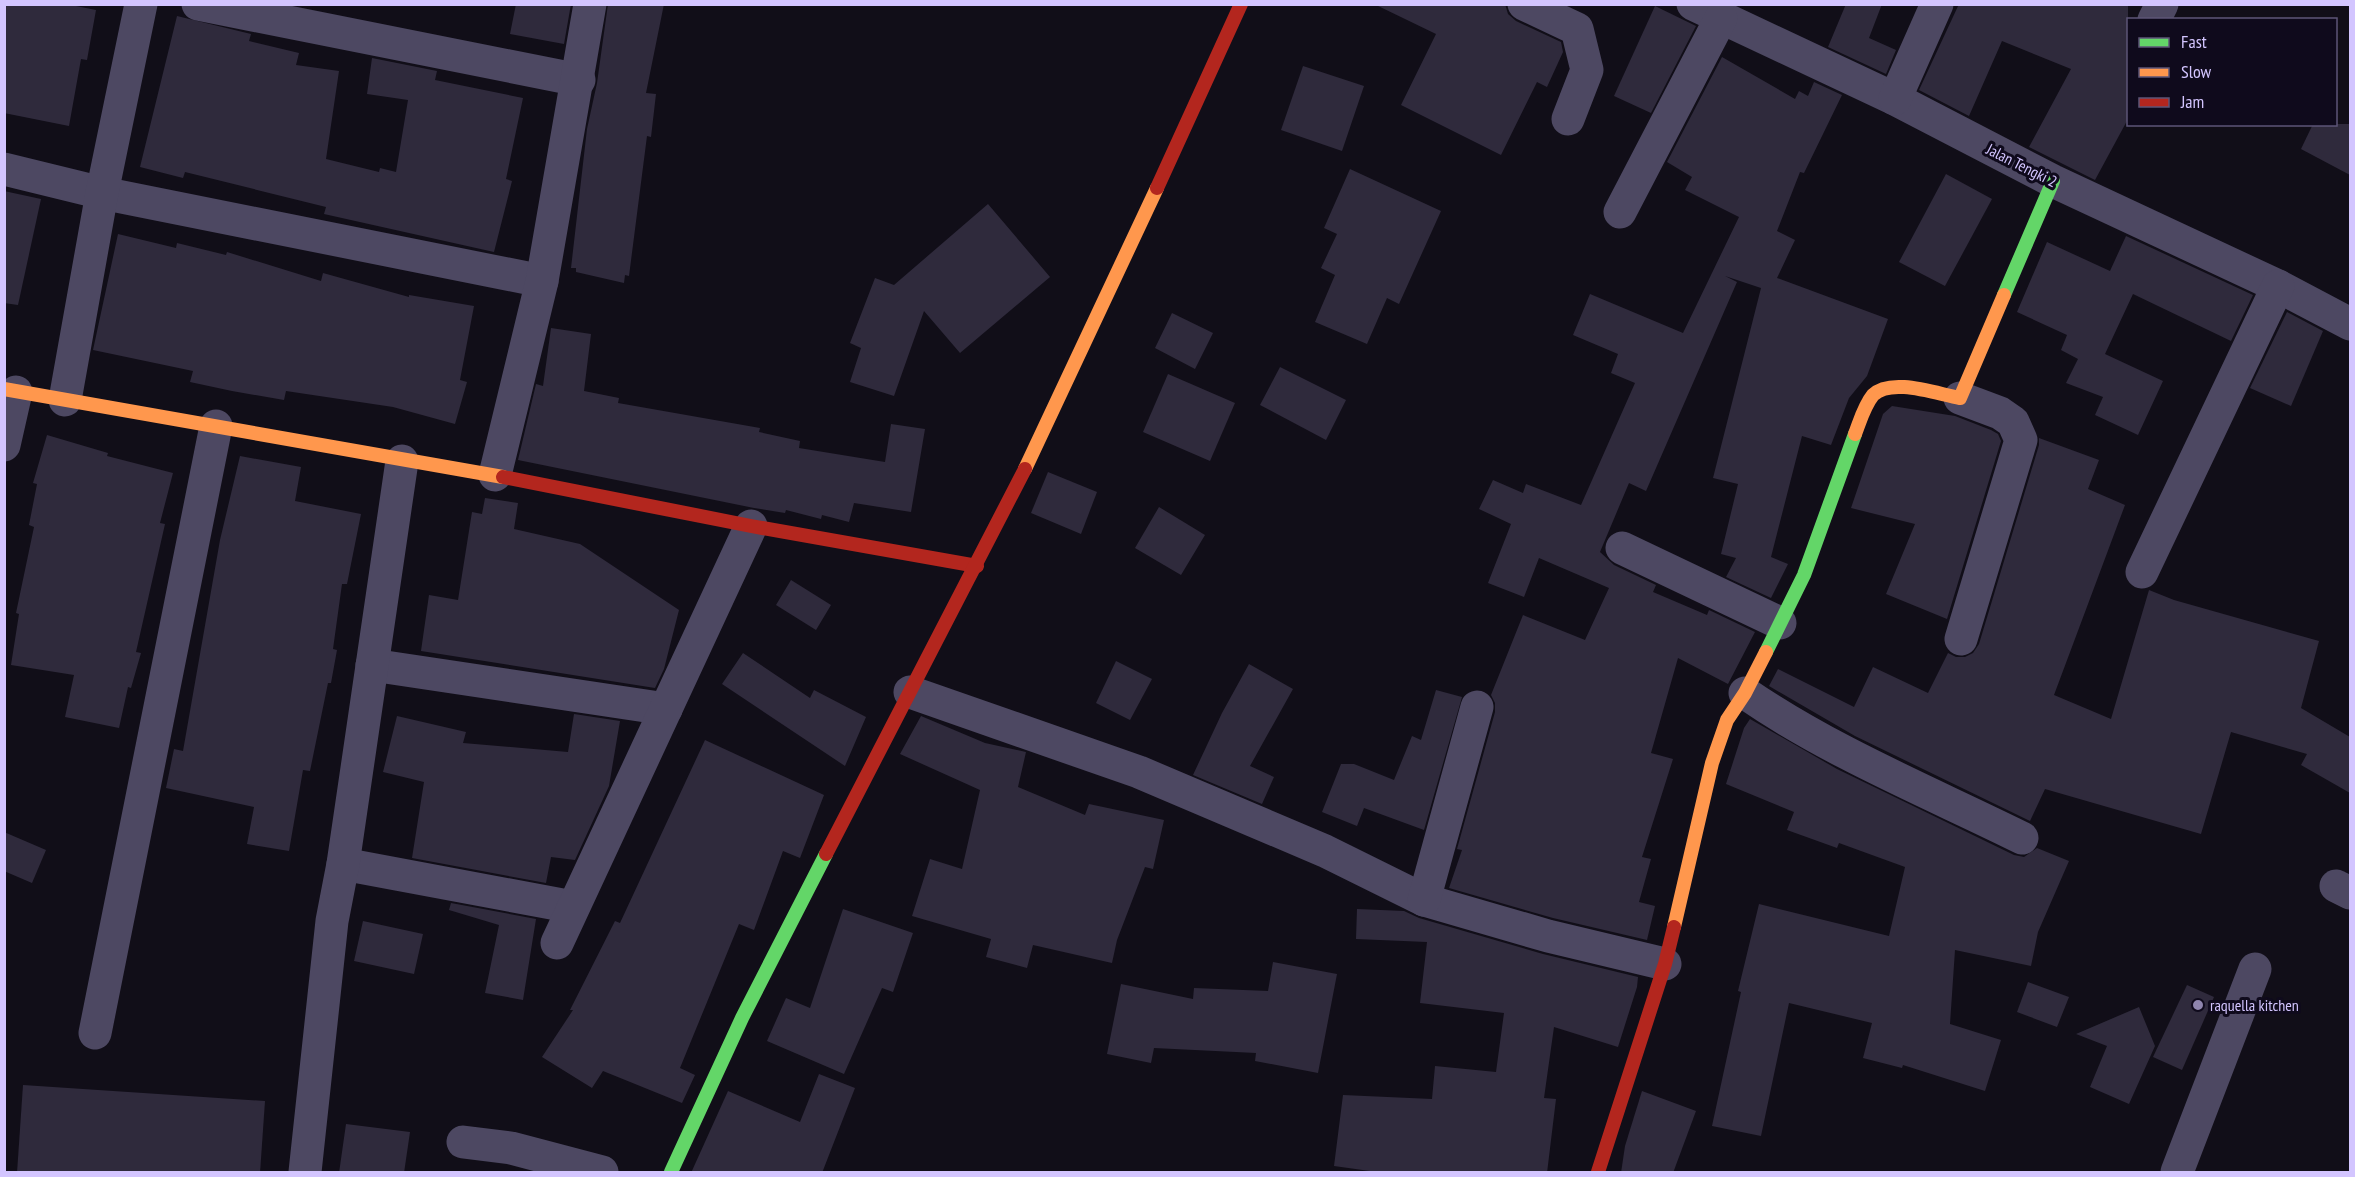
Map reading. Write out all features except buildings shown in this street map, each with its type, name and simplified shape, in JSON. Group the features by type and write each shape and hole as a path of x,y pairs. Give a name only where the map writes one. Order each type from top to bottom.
{"street":[{"path":"65,400 102,193 141,4"},
{"path":"198,4 579,80"},
{"path":"495,475 542,281 579,80 590,4"},
{"path":"671,1173 702,1101 910,692 977,566 1241,4"},
{"path":"1524,4 1577,29 1587,70 1568,118"},
{"path":"1895,99 1937,4"},
{"path":"2155,18 2162,4"},
{"path":"1620,212 1707,11"},
{"name":"Jalan Tengki 2","path":"1707,11 1895,99 2053,181 2278,286 2350,324"},
{"path":"4,169 102,193 542,281"},
{"path":"1960,398 2053,181"},
{"path":"2142,572 2278,286"},
{"path":"1598,1173 1609,1132 1665,964 1712,763 1727,720 1745,693 1804,575 1866,405 1875,393 1894,385 1960,398 2000,413 2013,422 2021,440 1961,639"},
{"path":"4,445 10,390 402,461 495,475 751,526 977,566"},
{"path":"94,1033 216,426"},
{"path":"305,1173 332,921 343,864 402,461"},
{"path":"557,943 751,526"},
{"path":"1622,548 1780,623"},
{"path":"372,665 666,709"},
{"path":"910,692 1139,772 1315,847 1424,900 1548,936 1665,964"},
{"path":"1745,693 1821,740 2022,838"},
{"path":"1424,900 1477,707"},
{"path":"343,864 573,908"},
{"path":"2177,1173 2255,969"},
{"path":"463,1142 511,1148 602,1173"}],"traffic: fast":[{"path":"2004,295 2053,181"},
{"path":"1766,652 1804,575 1855,434"},
{"path":"671,1172 742,1018 826,854"}],"traffic: slow":[{"path":"1025,469 1157,188"},
{"path":"1855,434 1867,404 1873,395 1881,390 1891,387 1915,388 1960,398 2004,295"},
{"path":"4,389 503,477"},
{"path":"1674,927 1712,763 1727,720 1745,693 1766,652"}],"traffic: jam":[{"path":"1157,188 1241,4"},
{"path":"826,854 1025,469"},
{"path":"503,477 751,526 977,566"},
{"path":"1598,1172 1665,964 1674,927"}],"place":[{"name":"raquella kitchen","path":"2198,1005"}]}
